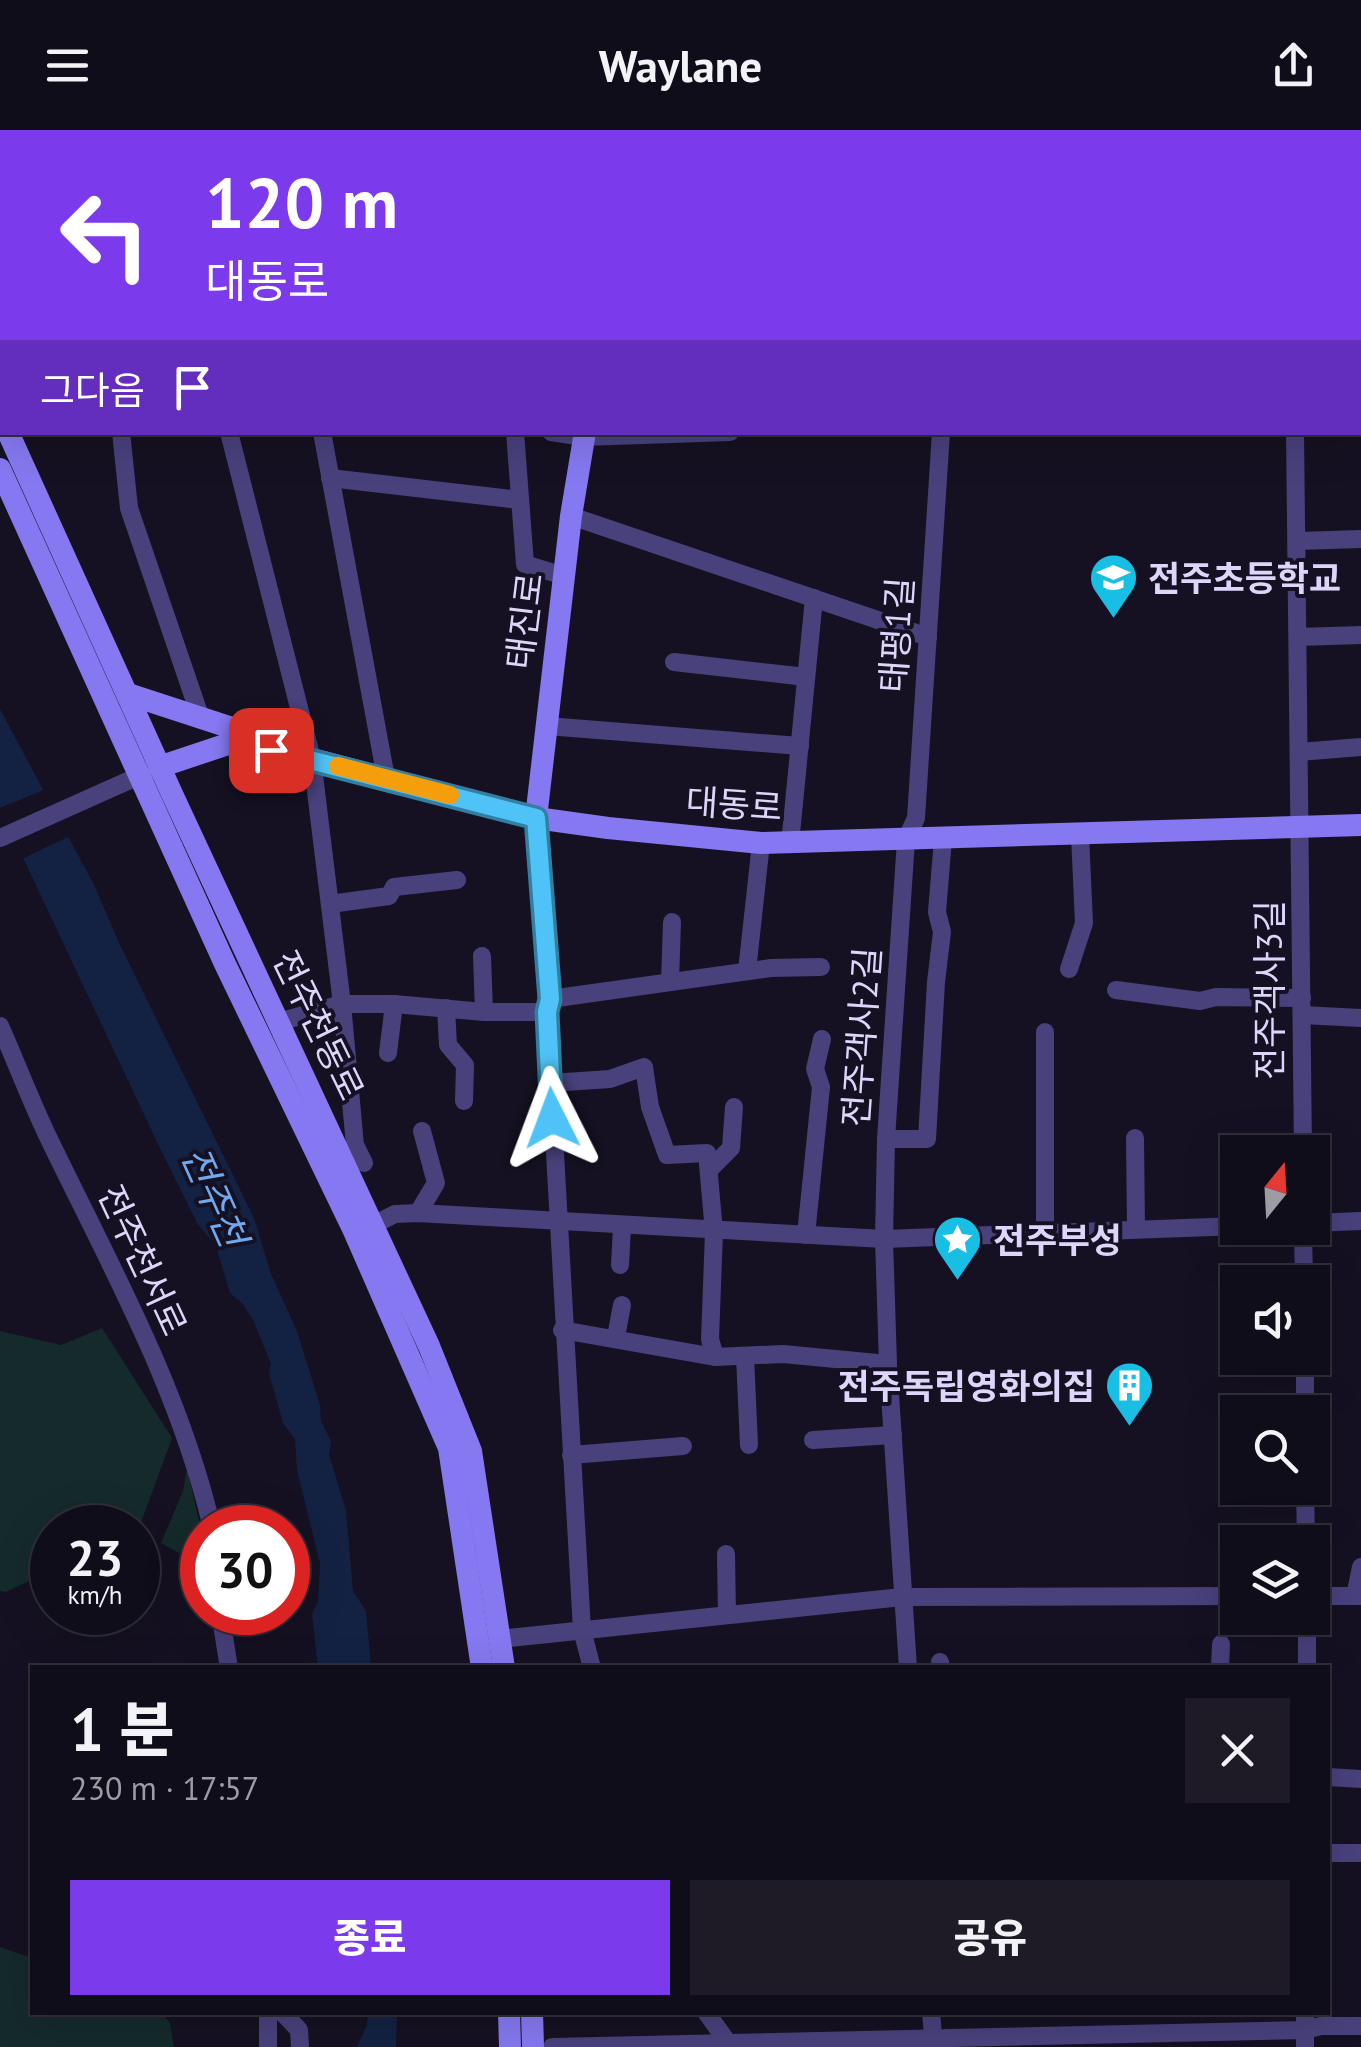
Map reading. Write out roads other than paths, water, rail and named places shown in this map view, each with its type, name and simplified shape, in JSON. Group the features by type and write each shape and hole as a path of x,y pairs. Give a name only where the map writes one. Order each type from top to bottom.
{"street":[{"name":"전주천동로","path":"9,435 128,694 139,775 279,1022 430,1346 470,1451 504,1665"},
{"path":"121,435 129,508 200,716"},
{"path":"231,435 312,759 355,1145 364,1163"},
{"path":"323,435 386,778"},
{"path":"515,435 525,564 564,576"},
{"name":"태진로","path":"536,818 584,435"},
{"name":"태평1길","path":"906,840 916,818 941,435"},
{"name":"전주객사3길","path":"1295,435 1303,1135"},
{"name":"전주천동로","path":"0,469 354,1231 448,1448 482,1665"},
{"path":"330,478 520,500"},
{"path":"572,516 928,637"},
{"path":"1297,542 1361,538"},
{"path":"790,844 814,598"},
{"path":"1298,637 1361,635"},
{"path":"674,662 806,678"},
{"path":"0,838 139,775 234,742 232,728 128,694"},
{"path":"547,726 800,746"},
{"name":"대동로","path":"234,742 536,818 760,843 1361,826"},
{"path":"1299,752 1361,748"},
{"path":"536,818 570,1455 582,1630 591,1665"},
{"path":"1070,969 1084,923 1080,834"},
{"path":"886,1139 927,1138 942,932 938,912 943,839"},
{"name":"전주객사2길","path":"906,840 886,1139 884,1239 908,1665"},
{"path":"747,971 760,843"},
{"path":"330,904 390,896 394,887 457,880"},
{"path":"670,982 672,922"},
{"path":"482,956 484,1012"},
{"path":"279,1022 342,1004 484,1012 747,971 822,967"},
{"path":"1116,990 1200,1002 1216,997 1361,1018"},
{"path":"388,1053 394,1004"},
{"path":"446,1008 448,1045 465,1065 464,1101"},
{"name":"전주천서로","path":"0,1026 46,1134 149,1343 206,1505"},
{"path":"1045,1032 1045,1233"},
{"name":"전주객사2길","path":"806,1236 821,1087 815,1069 822,1040"},
{"path":"551,1083 610,1079 644,1067 650,1107 667,1154 707,1153 714,1232 710,1338 715,1356"},
{"path":"708,1170 730,1148 734,1107"},
{"path":"418,1213 436,1183 422,1131"},
{"path":"1135,1138 1136,1230"},
{"path":"375,1224 395,1214 418,1213 884,1239 1220,1227"},
{"path":"1330,1222 1361,1221"},
{"path":"620,1265 622,1227"},
{"path":"616,1337 622,1305"},
{"path":"562,1330 715,1356 783,1354 888,1364"},
{"path":"745,1356 749,1444"},
{"path":"813,1440 893,1435"},
{"path":"570,1455 683,1446"},
{"path":"726,1554 727,1615"},
{"path":"1330,1596 1358,1596 1361,1567"},
{"path":"500,1639 902,1597 1220,1596"},
{"path":"224,1635 229,1665"},
{"path":"1306,1635 1307,1665"},
{"path":"1220,1665 1221,1644"},
{"path":"1330,1777 1361,1778"},
{"path":"1330,1852 1361,1853"},
{"path":"268,2015 268,2047"},
{"path":"285,2015 299,2030 300,2047"},
{"path":"510,2015 510,2047"},
{"path":"532,2015 533,2047"},
{"path":"711,2015 730,2046"},
{"path":"931,2015 934,2042"},
{"path":"552,2047 934,2042 1361,2026"}],"water":[{"name":"전주천","path":"0,709 94,885 254,1218 271,1274 297,1331 320,1405 321,1421 331,1441 329,1455 346,1511 353,1591 366,1611 371,1665 318,1665 312,1614 318,1601 320,1563 310,1505 306,1505 297,1470 295,1439 283,1423 269,1373 271,1364 254,1322 243,1304 230,1293 216,1246 197,1223 0,809"},
{"path":"368,2015 397,2015 396,2047 357,2047"}],"place":[{"name":"전주초등학교","path":"1113,620"},
{"name":"전주부성","path":"958,1282"},
{"name":"전주독립영화의집","path":"1130,1428"}]}
